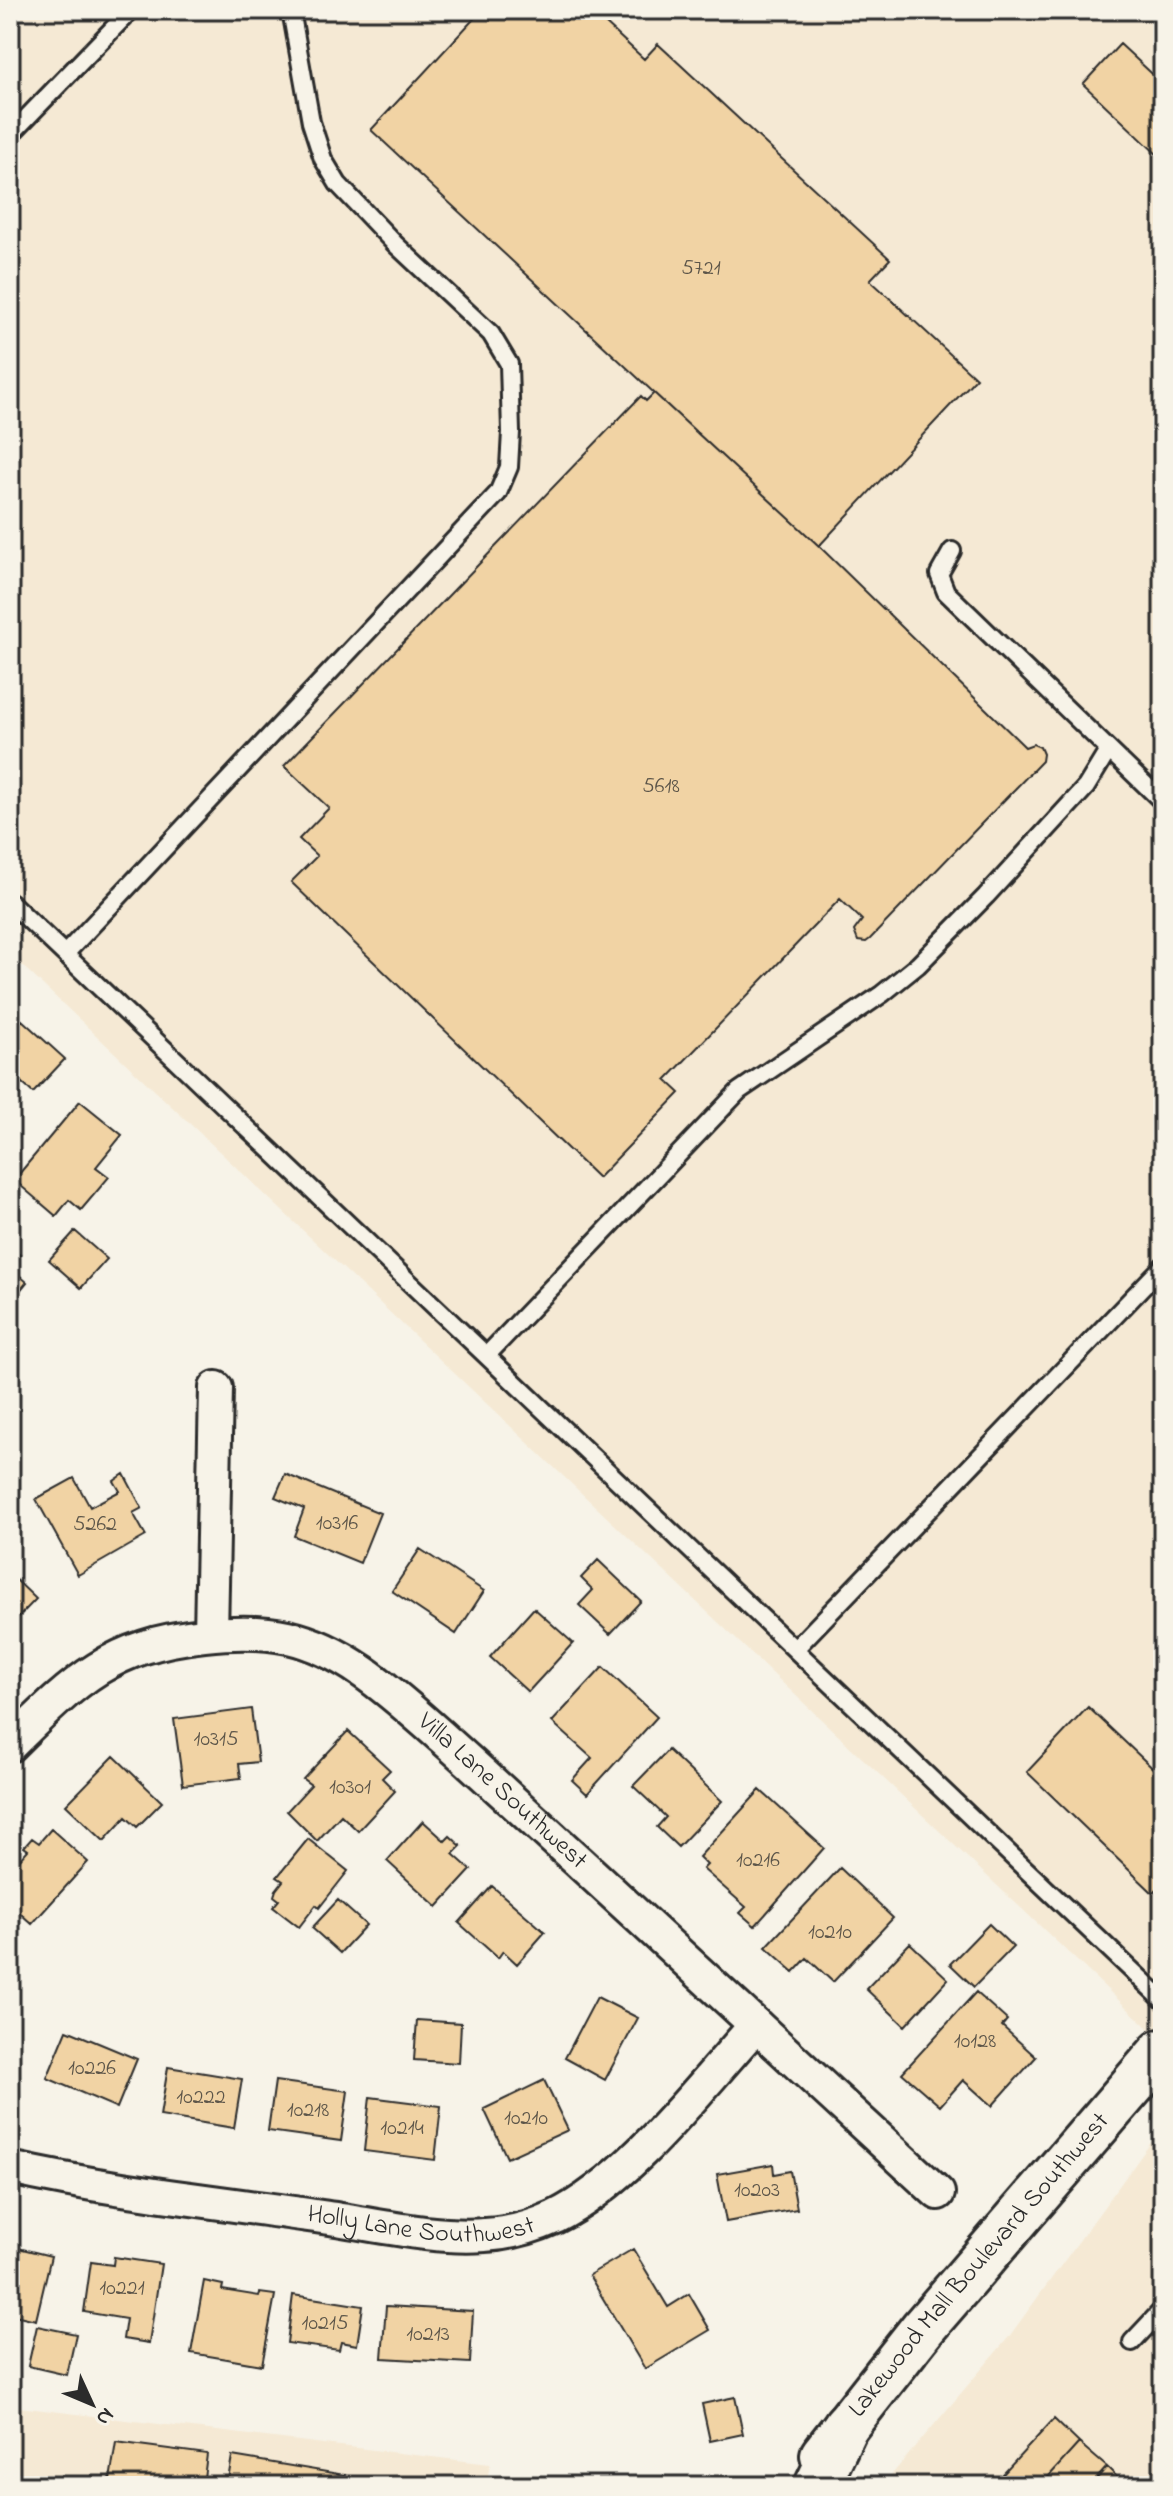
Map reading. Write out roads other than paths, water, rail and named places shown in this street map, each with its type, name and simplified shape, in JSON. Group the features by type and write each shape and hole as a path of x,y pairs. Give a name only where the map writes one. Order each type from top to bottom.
{"street":[{"path":"211,1634 216,1388"},
{"name":"Villa Lane Southwest","path":"10,1745 70,1688 113,1658 159,1642 211,1634 263,1633 288,1637 332,1653 375,1680 458,1751 938,2193"},
{"name":"Holly Lane Southwest","path":"10,2168 130,2190 436,2233 501,2234 556,2216 603,2186 642,2150 756,2025"},
{"name":"Lakewood Mall Boulevard Southwest","path":"801,2486 846,2425 970,2272 1162,2051"},
{"path":"817,2486 846,2425"}],"lane":[{"path":"10,135 131,10"},
{"path":"65,954 498,493 509,467 509,364 491,334 395,244 338,184 323,159 311,122 291,10"},
{"path":"952,551 939,574 946,592 1163,802"},
{"path":"487,1355 739,1091 882,994 918,965 1086,787 1108,751"},
{"path":"10,902 1163,2000"},
{"path":"796,1648 1163,1266"},
{"path":"1132,2342 1163,2309"}]}
